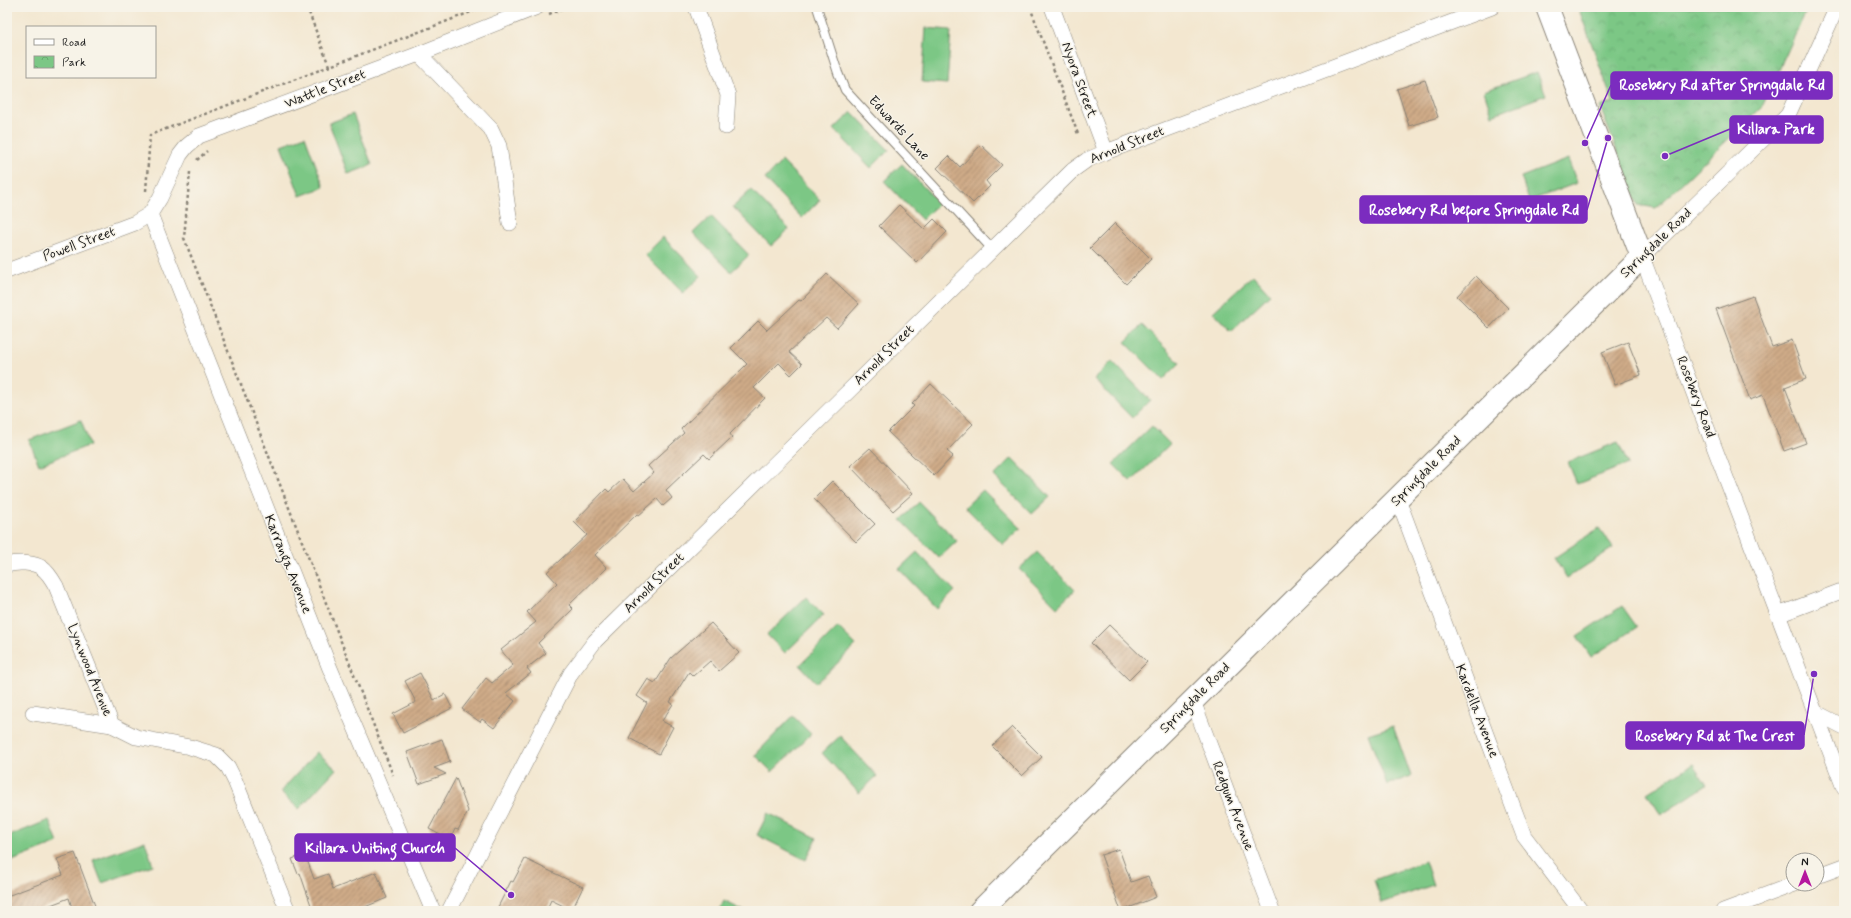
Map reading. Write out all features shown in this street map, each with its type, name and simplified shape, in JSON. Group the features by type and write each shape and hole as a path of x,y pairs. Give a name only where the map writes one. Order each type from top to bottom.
{"main road":[{"name":"Rosebery Road","path":"1547,7 1642,257"},
{"name":"Springdale Road","path":"980,911 1642,257"}],"street":[{"name":"Wattle Street","path":"150,214 160,198 180,155 187,146 199,136 419,54 513,11 537,7"},
{"path":"696,7 728,95 726,127"},
{"name":"Nyora Street","path":"1052,7 1106,152"},
{"name":"Arnold Street","path":"449,911 571,673 595,641 1073,170 1087,160 1106,152 1492,7"},
{"name":"Springdale Road","path":"1642,257 1788,115 1837,7"},
{"path":"419,54 491,129 499,146 510,223"},
{"name":"Powell Street","path":"7,271 135,223 150,214"},
{"name":"Karranga Avenue","path":"150,214 329,666 433,911"},
{"name":"Rosebery Road","path":"1642,257 1844,788"},
{"name":"Kardella Avenue","path":"1398,499 1524,836 1582,911"},
{"name":"Lynwood Avenue","path":"7,565 27,564 41,567 50,576 56,586 112,724 136,737 190,747 216,755 228,768 235,781 288,911"},
{"path":"1778,615 1844,590"},
{"name":"Redgum Avenue","path":"1193,701 1272,911"},
{"path":"33,712 112,724"},
{"path":"1815,712 1844,727"},
{"path":"1825,873 1844,866"},
{"path":"1723,911 1785,888"}],"lane":[{"name":"Edwards Lane","path":"817,7 845,90 992,249"}],"path":[{"path":"307,7 329,66"},
{"path":"145,199 150,135 484,7"},
{"path":"1030,7 1078,134"},
{"path":"196,160 208,150"},
{"path":"190,166 184,238 396,782"}],"green space":[{"path":"1578,7 1808,7 1762,107 1656,208 1638,205 1600,107 1613,102"},
{"path":"926,28 951,30 947,84 922,82"},
{"path":"1537,72 1546,95 1492,115 1484,91"},
{"path":"852,112 889,150 871,168 834,129"},
{"path":"353,114 372,165 348,174 329,123"},
{"path":"305,136 324,187 300,196 281,145"},
{"path":"1568,159 1577,183 1529,201 1521,177"},
{"path":"782,161 820,200 802,218 765,179"},
{"path":"902,164 939,203 922,220 884,181"},
{"path":"751,190 789,229 771,246 733,207"},
{"path":"711,216 749,255 731,272 693,233"},
{"path":"663,237 701,276 683,293 645,255"},
{"path":"1253,275 1270,294 1231,331 1213,312"},
{"path":"1142,325 1180,363 1163,380 1125,342"},
{"path":"1112,361 1150,400 1132,418 1094,379"},
{"path":"81,420 90,445 39,465 29,440"},
{"path":"1152,426 1170,444 1131,482 1113,464"},
{"path":"1618,442 1628,464 1577,484 1568,462"},
{"path":"1012,458 1050,497 1032,514 994,476"},
{"path":"983,490 1021,528 1003,545 965,507"},
{"path":"919,502 957,541 939,558 901,520"},
{"path":"1599,528 1613,548 1567,578 1554,558"},
{"path":"917,552 955,591 937,609 899,569"},
{"path":"1037,552 1075,590 1057,607 1019,569"},
{"path":"806,597 824,615 785,653 767,635"},
{"path":"1622,606 1637,627 1591,657 1577,636"},
{"path":"838,627 856,645 817,683 800,665"},
{"path":"793,716 811,734 772,772 755,755"},
{"path":"1393,726 1411,776 1387,785 1368,734"},
{"path":"840,736 877,776 859,793 822,753"},
{"path":"317,752 336,769 299,809 280,792"},
{"path":"1693,764 1707,785 1661,815 1647,793"},
{"path":"768,813 817,838 806,860 757,835"},
{"path":"49,820 58,843 7,863 7,837"},
{"path":"145,841 153,865 102,883 93,860"},
{"path":"1425,861 1433,885 1382,903 1374,880"},
{"path":"724,901 744,911 719,911"}],"building":[{"path":"1425,80 1438,117 1409,126 1397,89"},
{"path":"981,145 1002,165 986,181 990,186 973,203 937,168 949,156 960,167"},
{"path":"899,205 924,229 934,219 947,232 917,263 879,226"},
{"path":"1115,223 1151,259 1126,284 1090,248"},
{"path":"827,274 859,304 837,328 826,318 789,352 802,364 791,375 779,363 754,388 765,398 730,434 732,437 709,459 704,454 666,490 672,498 663,506 657,499 638,516 637,514 595,555 607,568 569,605 573,609 538,643 546,653 527,668 531,673 506,693 515,701 494,728 482,719 480,722 462,709 486,678 492,683 513,665 501,650 536,622 527,612 557,583 547,572 587,535 574,522 606,489 609,492 623,479 634,491 654,473 648,466 684,433 681,429 747,364 731,348 758,321 767,330 799,300 801,301"},
{"path":"1476,276 1508,308 1489,328 1457,296"},
{"path":"1753,296 1772,347 1792,340 1806,379 1785,387 1806,443 1784,451 1763,395 1750,400 1716,309"},
{"path":"1628,342 1641,375 1615,385 1602,352"},
{"path":"931,384 973,424 947,451 953,456 934,476 888,432 914,406 912,404"},
{"path":"870,448 913,493 893,511 850,466"},
{"path":"832,481 875,524 856,542 814,499"},
{"path":"711,623 739,653 719,671 710,661 693,676 689,672 670,702 673,704 662,721 673,727 659,754 629,738 647,703 637,696 648,679 655,683 671,658"},
{"path":"1109,625 1147,662 1129,680 1091,643"},
{"path":"420,673 434,700 445,694 452,708 403,733 393,714 416,702 405,681"},
{"path":"1012,727 1042,757 1022,776 992,746"},
{"path":"442,739 450,762 434,768 446,774 419,784 407,752"},
{"path":"456,778 468,811 458,830 455,829 450,840 429,829"},
{"path":"1119,849 1131,882 1148,876 1156,897 1121,911 1101,855"},
{"path":"75,853 97,911 73,911 69,898 35,911 7,911 7,896 63,875 57,859"},
{"path":"305,854 314,879 328,874 333,889 376,872 387,898 355,911 313,911 300,873 298,874 292,859"},
{"path":"525,859 583,887 572,910 551,900 546,911 496,911 511,881 513,882"}],"place":[{"name":"Rosebery Rd before Springdale Rd","path":"1608,138"},
{"name":"Rosebery Rd after Springdale Rd","path":"1585,143"},
{"name":"Killara Park","path":"1665,156"},
{"name":"Rosebery Rd at The Crest","path":"1814,674"},
{"name":"Killara Uniting Church","path":"511,895"}]}
